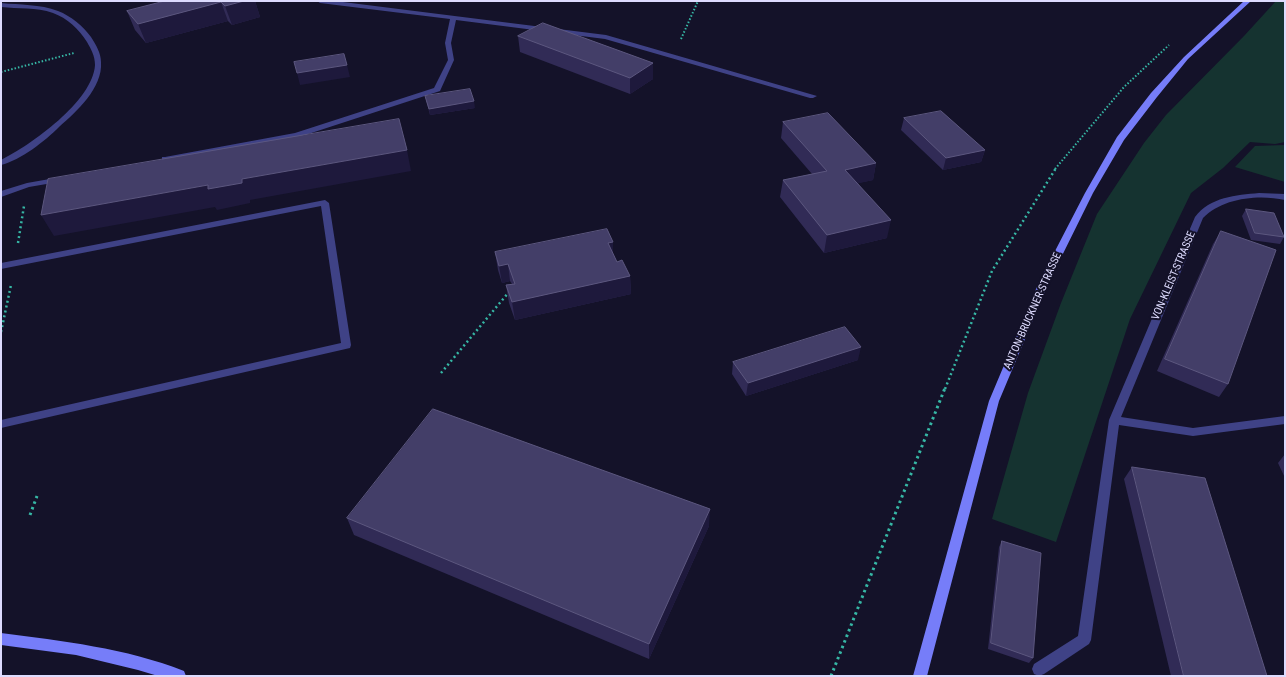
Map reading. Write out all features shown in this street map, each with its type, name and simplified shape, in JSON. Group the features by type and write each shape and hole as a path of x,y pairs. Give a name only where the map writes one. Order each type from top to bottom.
{"main road":[{"name":"ANTON-BRUCKNER-STRASSE","path":"920,676 994,401 1044,282 1089,192 1120,140 1154,95 1186,58 1248,1"},
{"path":"1,639 71,650 76,649 138,663 179,676"}],"street":[{"path":"320,1 606,37 813,96"},
{"path":"1,6 55,12 75,23 88,37 94,47 98,66 96,78 82,99 65,117 36,142 1,163"},
{"path":"158,161 296,135 437,89 451,60 448,43 453,18"},
{"path":"1,194 27,185 66,178"},
{"name":"VON-KLEIST-STRASSE","path":"1039,669 1084,640 1114,420 1199,217 1211,205 1227,201 1270,194 1285,197"},
{"path":"1,266 325,203 346,345 1,424"},
{"path":"1114,420 1193,432 1285,420"}],"path":[{"path":"676,44 681,39 698,1"},
{"path":"830,676 992,272 1056,168 1124,87 1170,44"},
{"path":"1,72 94,47"},
{"path":"441,373 509,292"},
{"path":"30,515 36,496"}],"green space":[{"path":"1276,1 1285,1 1285,142 1275,144 1250,142 1223,168 1191,193 1130,319 1056,542 992,519 1028,393 1061,303 1097,214 1144,143 1166,115 1244,36"},
{"path":"1285,145 1285,182 1235,167 1255,146"}],"building":[{"path":"165,1 244,1 225,6 221,2 138,24 127,11"},
{"path":"543,23 653,63 630,78 518,36"},
{"path":"344,54 347,65 297,73 294,62"},
{"path":"470,89 474,101 429,109 425,96"},
{"path":"941,111 985,150 946,158 904,118"},
{"path":"828,113 876,163 845,170 891,220 827,235 783,180 827,171 783,122"},
{"path":"399,119 407,150 242,179 242,183 208,189 208,185 41,215 48,179"},
{"path":"1246,209 1274,213 1284,237 1255,233"},
{"path":"607,229 613,242 608,243 617,262 622,260 630,276 512,302 506,285 515,284 508,264 499,266 495,252"},
{"path":"1221,231 1276,250 1228,384 1165,359"},
{"path":"845,327 861,347 748,383 733,362"},
{"path":"433,409 710,509 649,644 347,518"},
{"path":"1132,467 1205,478 1267,676 1184,676"},
{"path":"1002,541 1041,553 1033,658 991,643"}]}
